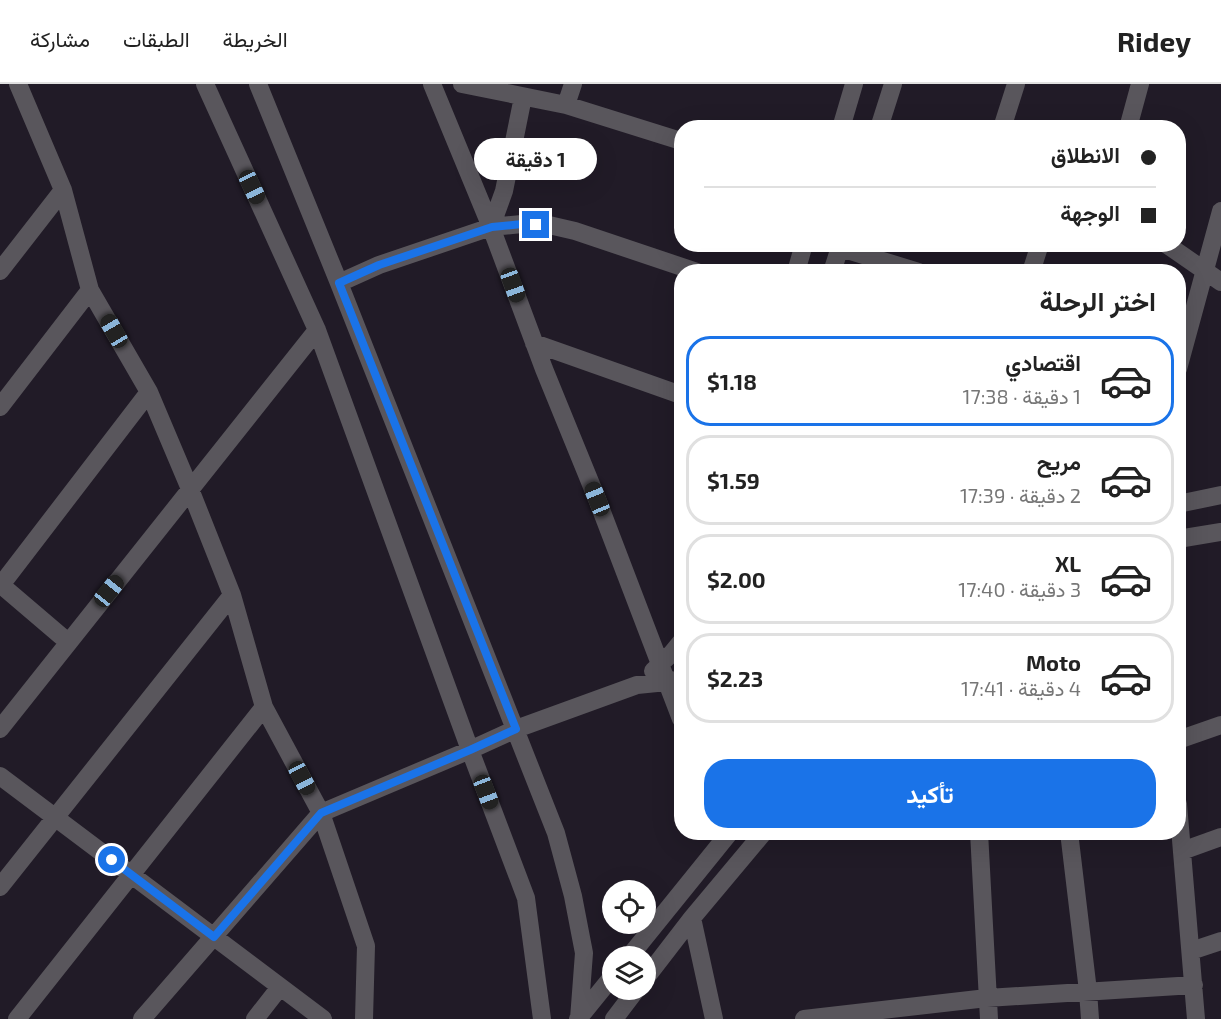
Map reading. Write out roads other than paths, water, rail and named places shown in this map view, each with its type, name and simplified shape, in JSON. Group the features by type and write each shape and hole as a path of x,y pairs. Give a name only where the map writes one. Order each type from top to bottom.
{"street":[{"path":"18,84 63,190 90,290 149,392 232,595 264,707 321,813 366,946 364,1019"},
{"path":"205,84 317,330 526,898 542,1019"},
{"path":"258,84 556,833 573,896 584,952 578,1019"},
{"path":"432,84 492,227 534,343 660,664 674,680"},
{"path":"462,84 566,105 674,139"},
{"path":"566,105 573,84"},
{"path":"843,120 854,84"},
{"path":"884,120 893,84"},
{"path":"1005,120 1016,84"},
{"path":"1130,120 1140,84"},
{"path":"492,227 504,191 523,96"},
{"path":"0,271 63,190"},
{"path":"1186,339 1221,211"},
{"path":"339,283 379,265 492,227 522,224 549,225 575,231 674,264"},
{"path":"859,252 895,264"},
{"path":"1178,252 1221,282"},
{"path":"0,407 90,290"},
{"path":"0,729 317,330"},
{"path":"534,343 674,393"},
{"path":"68,642 1,585 149,392"},
{"path":"1201,498 1221,483"},
{"path":"1186,502 1221,495"},
{"path":"1186,538 1220,534"},
{"path":"0,887 232,595"},
{"path":"637,685 674,651"},
{"path":"142,1019 321,813 516,729 637,685 674,680"},
{"path":"17,1019 264,707"},
{"path":"1186,737 1221,725"},
{"path":"0,776 323,1019"},
{"path":"1182,851 1221,837"},
{"path":"638,946 722,840"},
{"path":"656,965 757,840"},
{"path":"979,840 989,1019"},
{"path":"1070,840 1090,1019"},
{"path":"1181,840 1196,1019"},
{"path":"692,918 714,1019"},
{"path":"1191,951 1221,941"},
{"path":"804,1019 987,998 1194,985"},
{"path":"255,1019 280,987"},
{"path":"578,1019 602,989"},
{"path":"614,1019 628,1000"}]}
